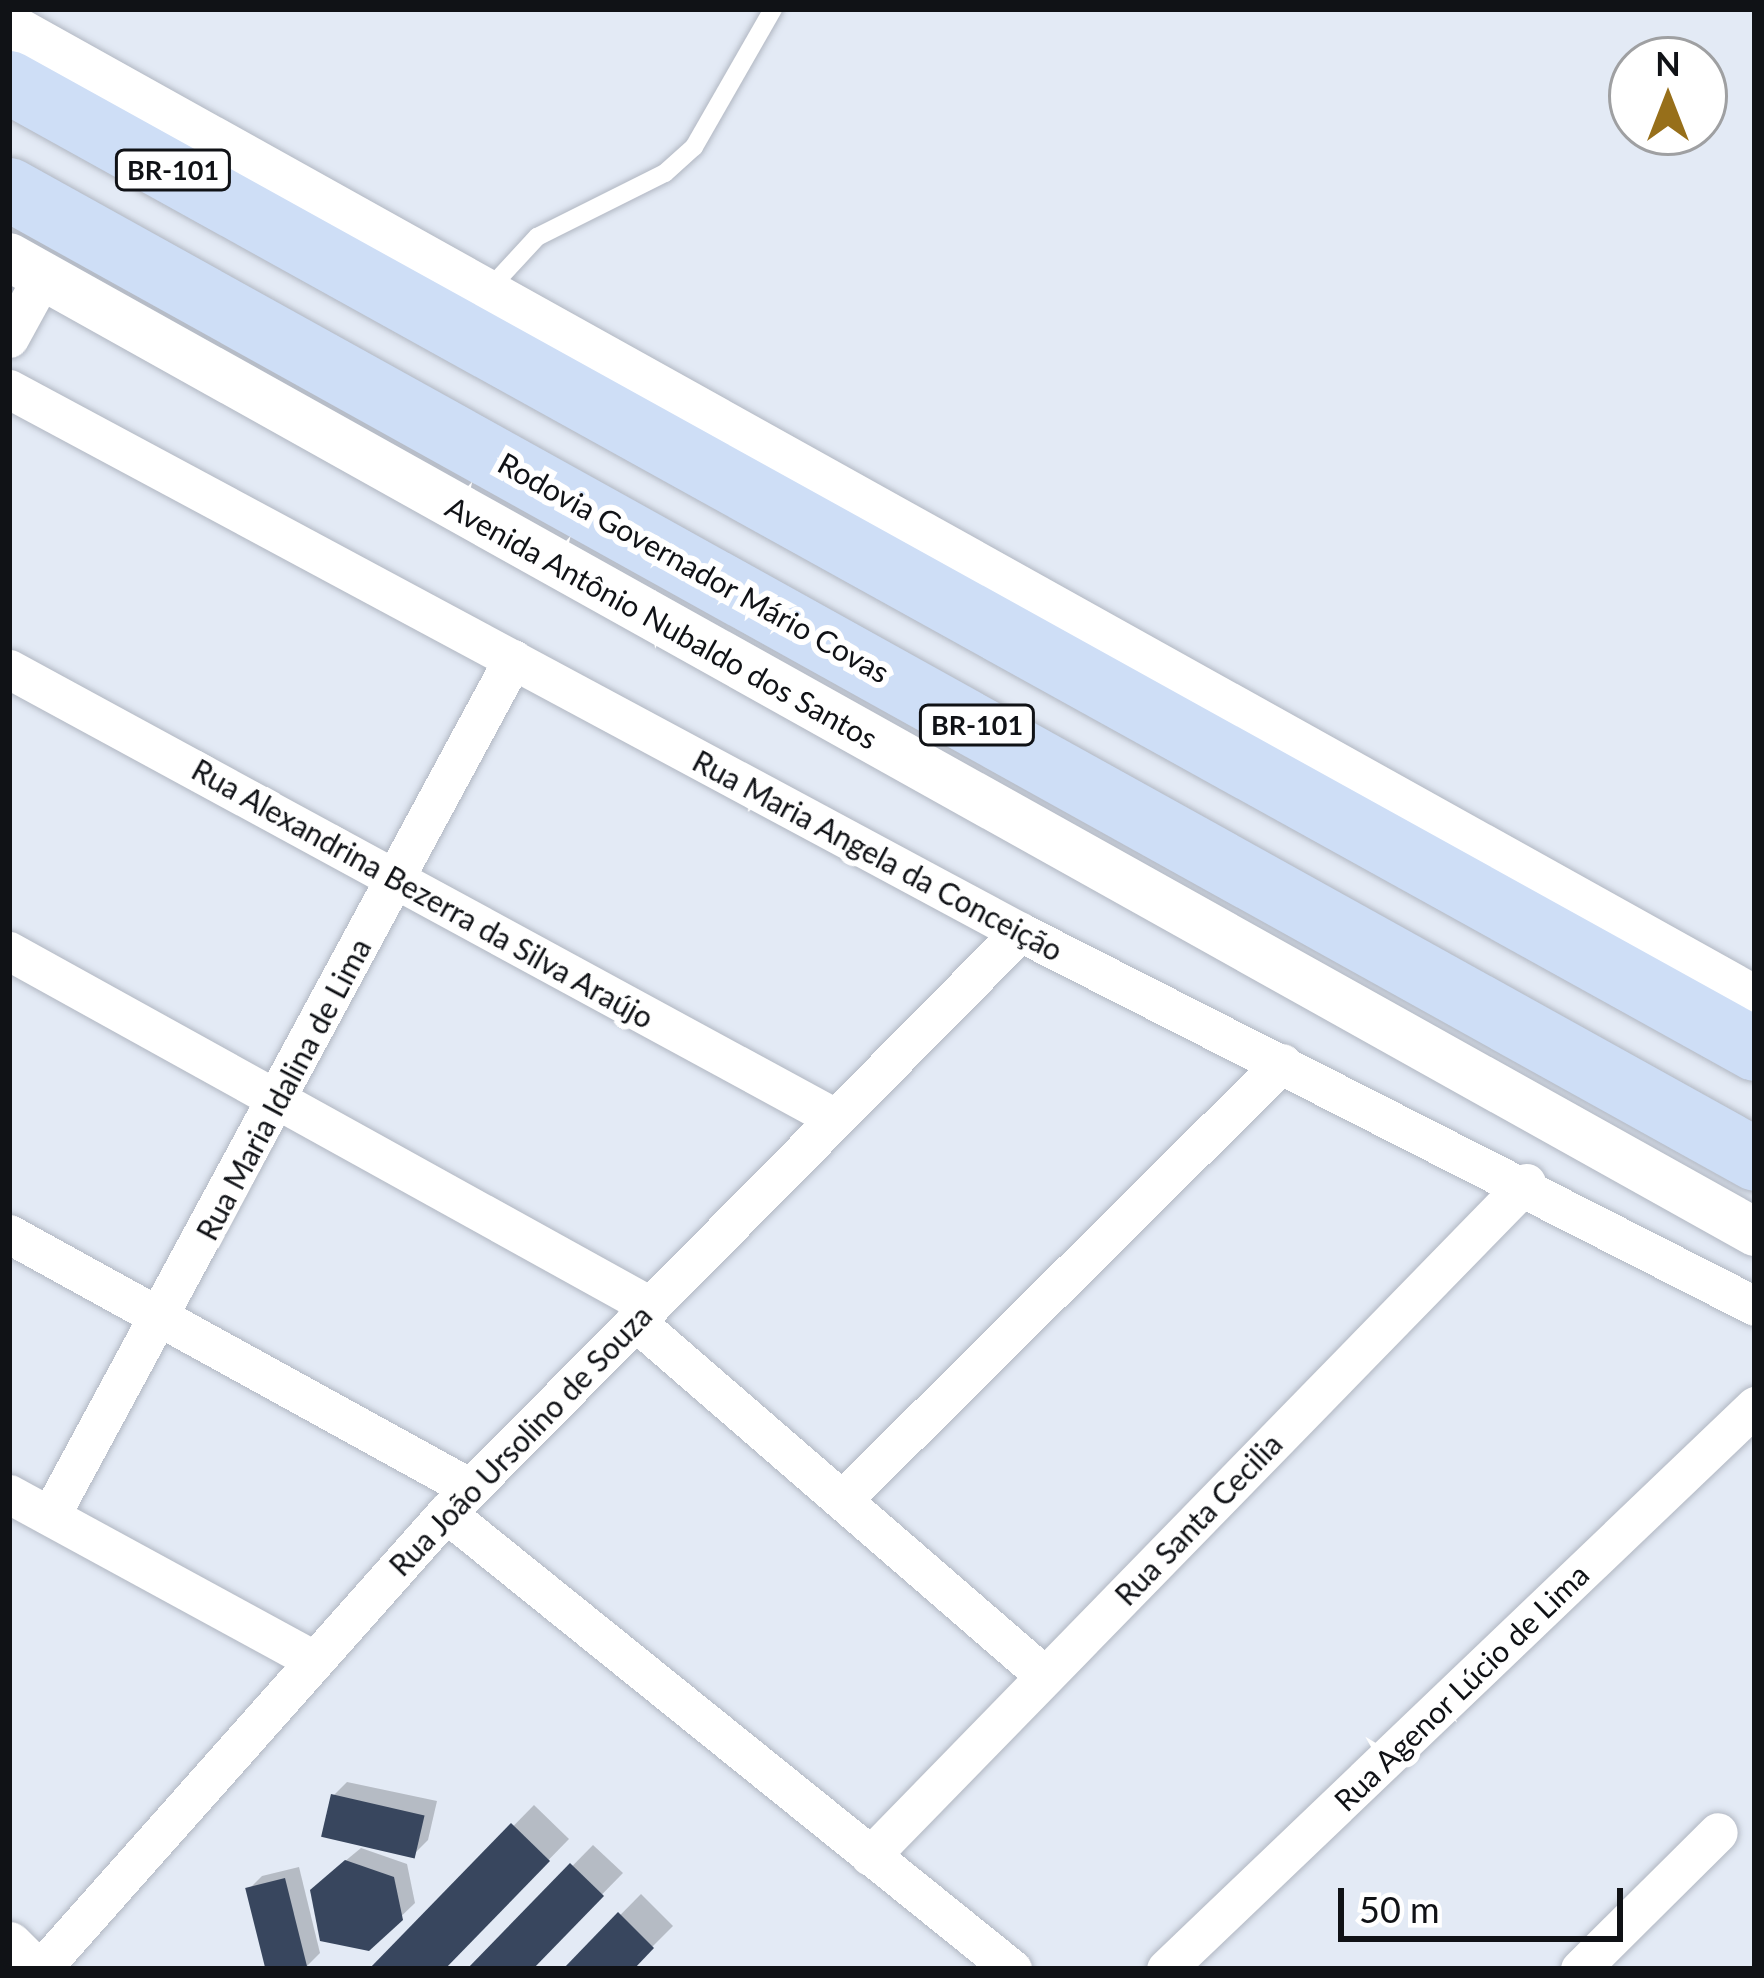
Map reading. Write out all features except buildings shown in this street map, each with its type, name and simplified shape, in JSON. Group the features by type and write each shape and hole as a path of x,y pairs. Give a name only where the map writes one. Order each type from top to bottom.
{"highway":[{"name":"BR-101","path":"9,82 1755,1049"},
{"name":"Rodovia Governador Mário Covas","path":"9,189 1755,1159"}],"street":[{"path":"9,27 1755,1000"},
{"path":"9,338 26,266"},
{"name":"Avenida Antônio Nubaldo dos Santos","path":"26,266 1755,1232"},
{"name":"Rua Maria Angela da Conceição","path":"9,389 1020,932 1526,1183 1755,1306"},
{"name":"Rua Maria Idalina de Lima","path":"50,1516 513,659"},
{"name":"Rua Alexandrina Bezerra da Silva Araújo","path":"9,669 836,1118"},
{"name":"Rua João Ursolino de Souza","path":"37,1969 458,1500 1020,932"},
{"path":"9,950 278,1100 643,1314 842,1500 1045,1676"},
{"path":"842,1500 1282,1063"},
{"name":"Rua Santa Cecilia","path":"871,1856 1526,1183"},
{"path":"9,1234 159,1316 458,1500 871,1856 1012,1969"},
{"name":"Rua Agenor Lúcio de Lima","path":"1181,1964 1755,1406"},
{"path":"9,1494 311,1660"},
{"path":"1580,1969 1718,1832"},
{"path":"9,1946 37,1969"}],"lane":[{"path":"486,292 537,237 665,173 694,147 773,9"}]}
